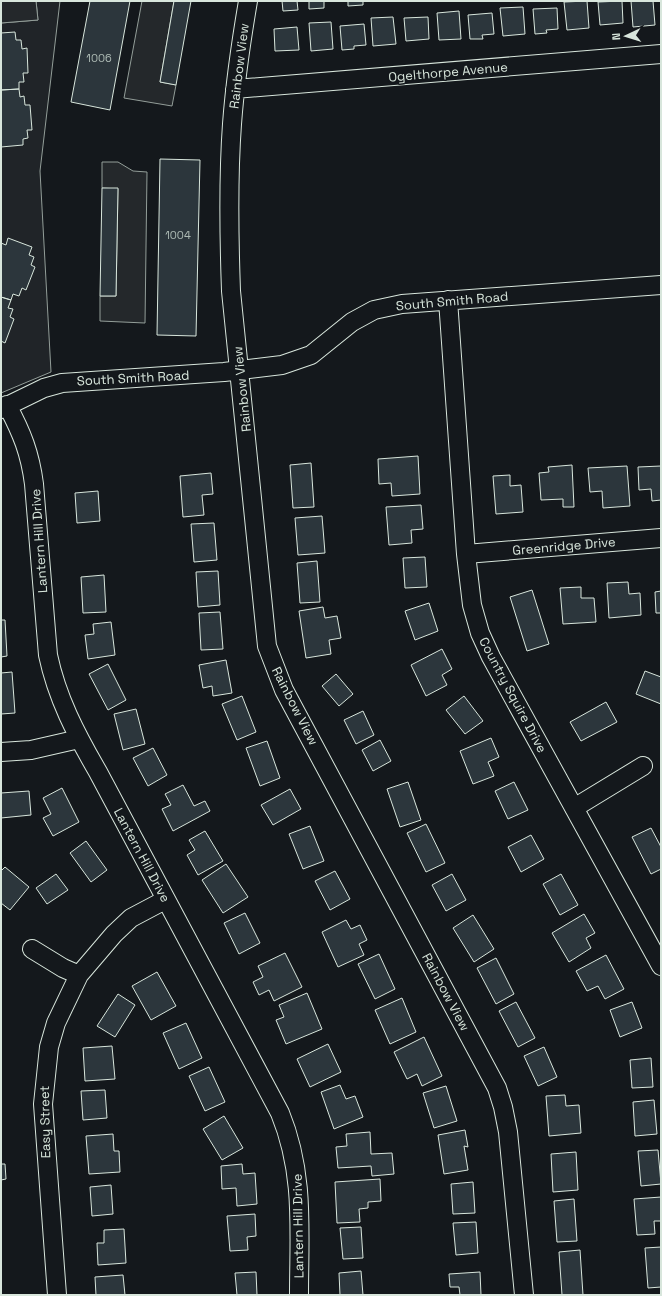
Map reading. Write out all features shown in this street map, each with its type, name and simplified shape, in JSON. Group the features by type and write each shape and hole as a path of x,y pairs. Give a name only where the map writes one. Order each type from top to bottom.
{"street":[{"name":"Rainbow View","path":"248,1 235,89 232,125 230,251 231,291 267,646 284,690 497,1088 503,1106 508,1132 524,1295"},
{"name":"Ogelthorpe Avenue","path":"235,89 661,54"},
{"name":"South Smith Road","path":"4,407 44,388 68,382 240,370 282,365 311,355 352,322 374,310 402,304 661,285"},
{"name":"Country Squire Drive","path":"448,300 466,554 472,606 480,633 491,657 661,966"},
{"name":"Lantern Hill Drive","path":"4,407 24,438 30,457 34,484 48,655 53,681 63,707 280,1113 290,1136 296,1162 299,1196 299,1295"},
{"name":"Greenridge Drive","path":"466,554 661,538"},
{"path":"1,752 31,750 79,739"},
{"path":"574,808 643,766"},
{"name":"Easy Street","path":"57,1295 42,1104 49,1047 56,1023 79,975 125,923 151,906 165,900"},
{"path":"32,949 63,968 79,975"}],"shaded area":[{"path":"1,1 36,1 38,20 1,23"},
{"path":"36,1 60,1 40,171 51,372 1,393 1,23 38,20"},
{"path":"142,1 174,1 160,82 176,85 172,106 124,98"},
{"path":"102,162 118,162 133,171 147,172 145,323 100,321 100,296 116,296 118,189 102,188"}],"building":[{"path":"90,1 130,1 110,110 71,102"},
{"path":"174,1 191,1 176,85 160,82"},
{"path":"282,1 297,1 298,10 283,11"},
{"path":"309,1 324,1 324,8 309,9"},
{"path":"348,1 363,1 363,5 348,6"},
{"path":"587,1 589,28 567,30 564,2"},
{"path":"622,1 623,23 600,25 598,2"},
{"path":"631,1 653,1 655,25 633,27"},
{"path":"523,7 525,34 503,36 500,8"},
{"path":"557,8 558,29 546,30 547,33 535,34 533,9"},
{"path":"459,11 461,39 439,40 437,13"},
{"path":"492,13 494,34 482,35 483,39 470,39 468,15"},
{"path":"393,17 396,44 373,46 371,18"},
{"path":"428,17 429,39 406,41 404,18"},
{"path":"331,22 333,49 311,51 309,23"},
{"path":"364,24 366,45 354,46 354,49 342,50 340,26"},
{"path":"297,27 299,50 275,51 274,29"},
{"path":"15,32 16,40 21,40 22,49 27,48 28,73 23,73 24,82 19,82 19,89 1,90 1,33"},
{"path":"19,89 20,97 24,96 25,105 30,105 32,130 27,130 28,138 23,139 23,145 1,147 1,90"},
{"path":"160,159 200,160 196,336 157,335"},
{"path":"102,188 118,188 116,296 100,296"},
{"path":"8,238 32,247 29,255 34,257 31,265 35,267 26,290 22,288 19,296 13,294 11,300 1,297 1,243 6,245"},
{"path":"1,297 11,300 8,308 13,309 10,317 14,319 5,343 1,341"},
{"path":"418,456 420,494 392,496 391,483 379,484 378,459"},
{"path":"311,463 314,507 293,508 290,465"},
{"path":"572,465 574,507 563,507 563,499 541,500 539,473 549,472 548,467"},
{"path":"627,466 630,506 603,508 602,491 590,492 588,468"},
{"path":"661,466 661,500 652,501 651,489 639,490 638,467"},
{"path":"211,473 213,494 202,495 204,515 183,517 180,476"},
{"path":"510,475 510,486 521,485 523,512 496,514 493,476"},
{"path":"98,491 100,521 77,523 75,493"},
{"path":"421,505 423,529 411,530 412,543 389,545 386,507"},
{"path":"322,516 325,553 298,555 295,518"},
{"path":"214,523 217,560 194,562 191,524"},
{"path":"425,557 427,587 405,588 403,558"},
{"path":"317,561 320,602 300,603 297,563"},
{"path":"218,571 220,605 198,607 196,572"},
{"path":"104,575 106,612 83,613 81,577"},
{"path":"628,582 629,594 640,593 641,615 609,618 607,583"},
{"path":"581,587 581,598 594,598 596,622 563,624 560,588"},
{"path":"532,590 549,644 527,651 510,597"},
{"path":"661,591 661,613 656,613 655,592"},
{"path":"429,603 438,631 415,640 405,611"},
{"path":"323,607 325,618 337,616 341,638 329,640 331,654 306,658 299,611"},
{"path":"220,612 223,649 201,650 199,613"},
{"path":"1,620 5,620 7,656 1,657"},
{"path":"111,622 115,655 88,659 85,635 94,634 93,624"},
{"path":"442,649 452,669 442,675 447,685 426,696 411,665"},
{"path":"226,660 232,693 213,696 212,686 203,688 199,665"},
{"path":"108,664 126,700 108,710 89,674"},
{"path":"645,671 661,677 661,704 636,694"},
{"path":"12,672 15,713 1,714 1,673"},
{"path":"336,674 353,694 339,706 322,686"},
{"path":"242,696 256,732 237,740 222,704"},
{"path":"464,696 483,721 465,734 446,710"},
{"path":"606,702 617,722 581,741 570,722"},
{"path":"136,709 145,744 123,750 114,714"},
{"path":"363,711 374,735 356,744 344,720"},
{"path":"491,738 499,757 488,762 494,776 473,784 460,751"},
{"path":"380,740 391,761 373,771 362,750"},
{"path":"267,741 280,778 260,786 246,748"},
{"path":"153,748 167,775 148,786 133,758"},
{"path":"408,782 421,820 400,827 387,789"},
{"path":"514,782 528,810 508,819 495,791"},
{"path":"183,785 194,806 205,801 210,811 173,831 162,809 171,805 165,794"},
{"path":"62,788 79,822 53,836 43,818 51,814 43,798"},
{"path":"290,789 301,809 273,825 261,805"},
{"path":"29,791 31,815 1,818 1,793"},
{"path":"426,824 445,863 426,872 407,833"},
{"path":"310,826 324,861 303,869 289,834"},
{"path":"651,828 661,847 661,869 651,874 632,837"},
{"path":"205,831 223,861 198,875 187,855 195,850 189,840"},
{"path":"531,835 544,859 521,872 508,847"},
{"path":"86,841 107,870 91,882 70,853"},
{"path":"226,864 248,897 223,913 202,880"},
{"path":"5,867 29,887 10,910 1,903 1,871"},
{"path":"335,871 350,899 330,910 315,881"},
{"path":"56,874 68,890 47,904 36,888"},
{"path":"452,874 466,900 446,911 432,885"},
{"path":"561,874 578,905 560,915 543,884"},
{"path":"245,913 260,943 239,954 224,923"},
{"path":"584,914 595,933 586,938 591,948 569,962 552,933"},
{"path":"473,915 494,949 474,962 453,928"},
{"path":"346,920 351,929 360,925 367,940 359,944 364,955 338,967 322,932"},
{"path":"285,953 302,987 274,1001 269,990 259,995 253,982 263,977 258,966"},
{"path":"379,954 395,989 375,999 358,964"},
{"path":"606,955 624,989 605,999 598,986 587,991 576,971"},
{"path":"496,958 514,994 496,1004 477,968"},
{"path":"157,972 176,1006 151,1020 132,986"},
{"path":"307,993 322,1029 286,1044 276,1020 284,1017 279,1005"},
{"path":"118,994 135,1005 115,1037 97,1026"},
{"path":"402,998 416,1032 390,1044 375,1010"},
{"path":"516,1002 535,1038 518,1047 499,1011"},
{"path":"632,1002 642,1028 620,1037 610,1010"},
{"path":"186,1023 202,1058 179,1069 163,1033"},
{"path":"424,1037 442,1076 422,1086 417,1074 407,1079 394,1052"},
{"path":"328,1044 341,1072 310,1087 297,1059"},
{"path":"112,1046 115,1079 85,1081 83,1048"},
{"path":"544,1047 557,1077 538,1086 524,1056"},
{"path":"651,1058 653,1087 632,1088 630,1060"},
{"path":"209,1067 225,1102 205,1111 189,1076"},
{"path":"340,1085 346,1099 355,1096 363,1117 334,1129 321,1092"},
{"path":"446,1086 457,1121 434,1128 423,1093"},
{"path":"105,1090 107,1118 83,1120 81,1091"},
{"path":"565,1095 566,1106 579,1105 581,1133 549,1136 546,1096"},
{"path":"654,1100 657,1134 635,1136 633,1102"},
{"path":"224,1116 243,1148 222,1160 203,1129"},
{"path":"465,1130 468,1147 464,1146 468,1170 444,1174 438,1135"},
{"path":"370,1132 371,1154 392,1153 394,1174 372,1176 371,1166 338,1168 336,1147 347,1146 346,1134"},
{"path":"113,1134 114,1151 119,1151 120,1172 89,1174 86,1136"},
{"path":"658,1150 661,1184 641,1186 638,1151"},
{"path":"576,1152 578,1190 553,1192 551,1154"},
{"path":"1,1164 5,1164 6,1179 1,1180"},
{"path":"242,1164 243,1174 255,1173 257,1204 237,1206 236,1188 222,1189 221,1166"},
{"path":"380,1179 381,1201 368,1202 368,1208 359,1209 360,1222 337,1223 335,1182"},
{"path":"473,1182 475,1213 453,1214 451,1184"},
{"path":"111,1185 113,1214 92,1216 90,1187"},
{"path":"661,1197 661,1221 654,1221 655,1234 637,1235 634,1199"},
{"path":"574,1199 577,1241 557,1242 554,1201"},
{"path":"255,1214 256,1236 247,1237 248,1250 230,1251 227,1216"},
{"path":"476,1222 478,1253 456,1255 453,1223"},
{"path":"361,1227 363,1258 343,1259 340,1228"},
{"path":"124,1229 126,1263 98,1265 97,1243 104,1243 104,1230"},
{"path":"661,1247 661,1287 648,1288 645,1248"},
{"path":"580,1250 583,1295 562,1295 559,1252"},
{"path":"361,1271 363,1295 340,1295 339,1273"},
{"path":"256,1272 257,1295 237,1295 235,1273"},
{"path":"480,1272 481,1295 460,1295 459,1287 450,1287 449,1274"},
{"path":"123,1275 125,1295 96,1295 95,1277"}]}
